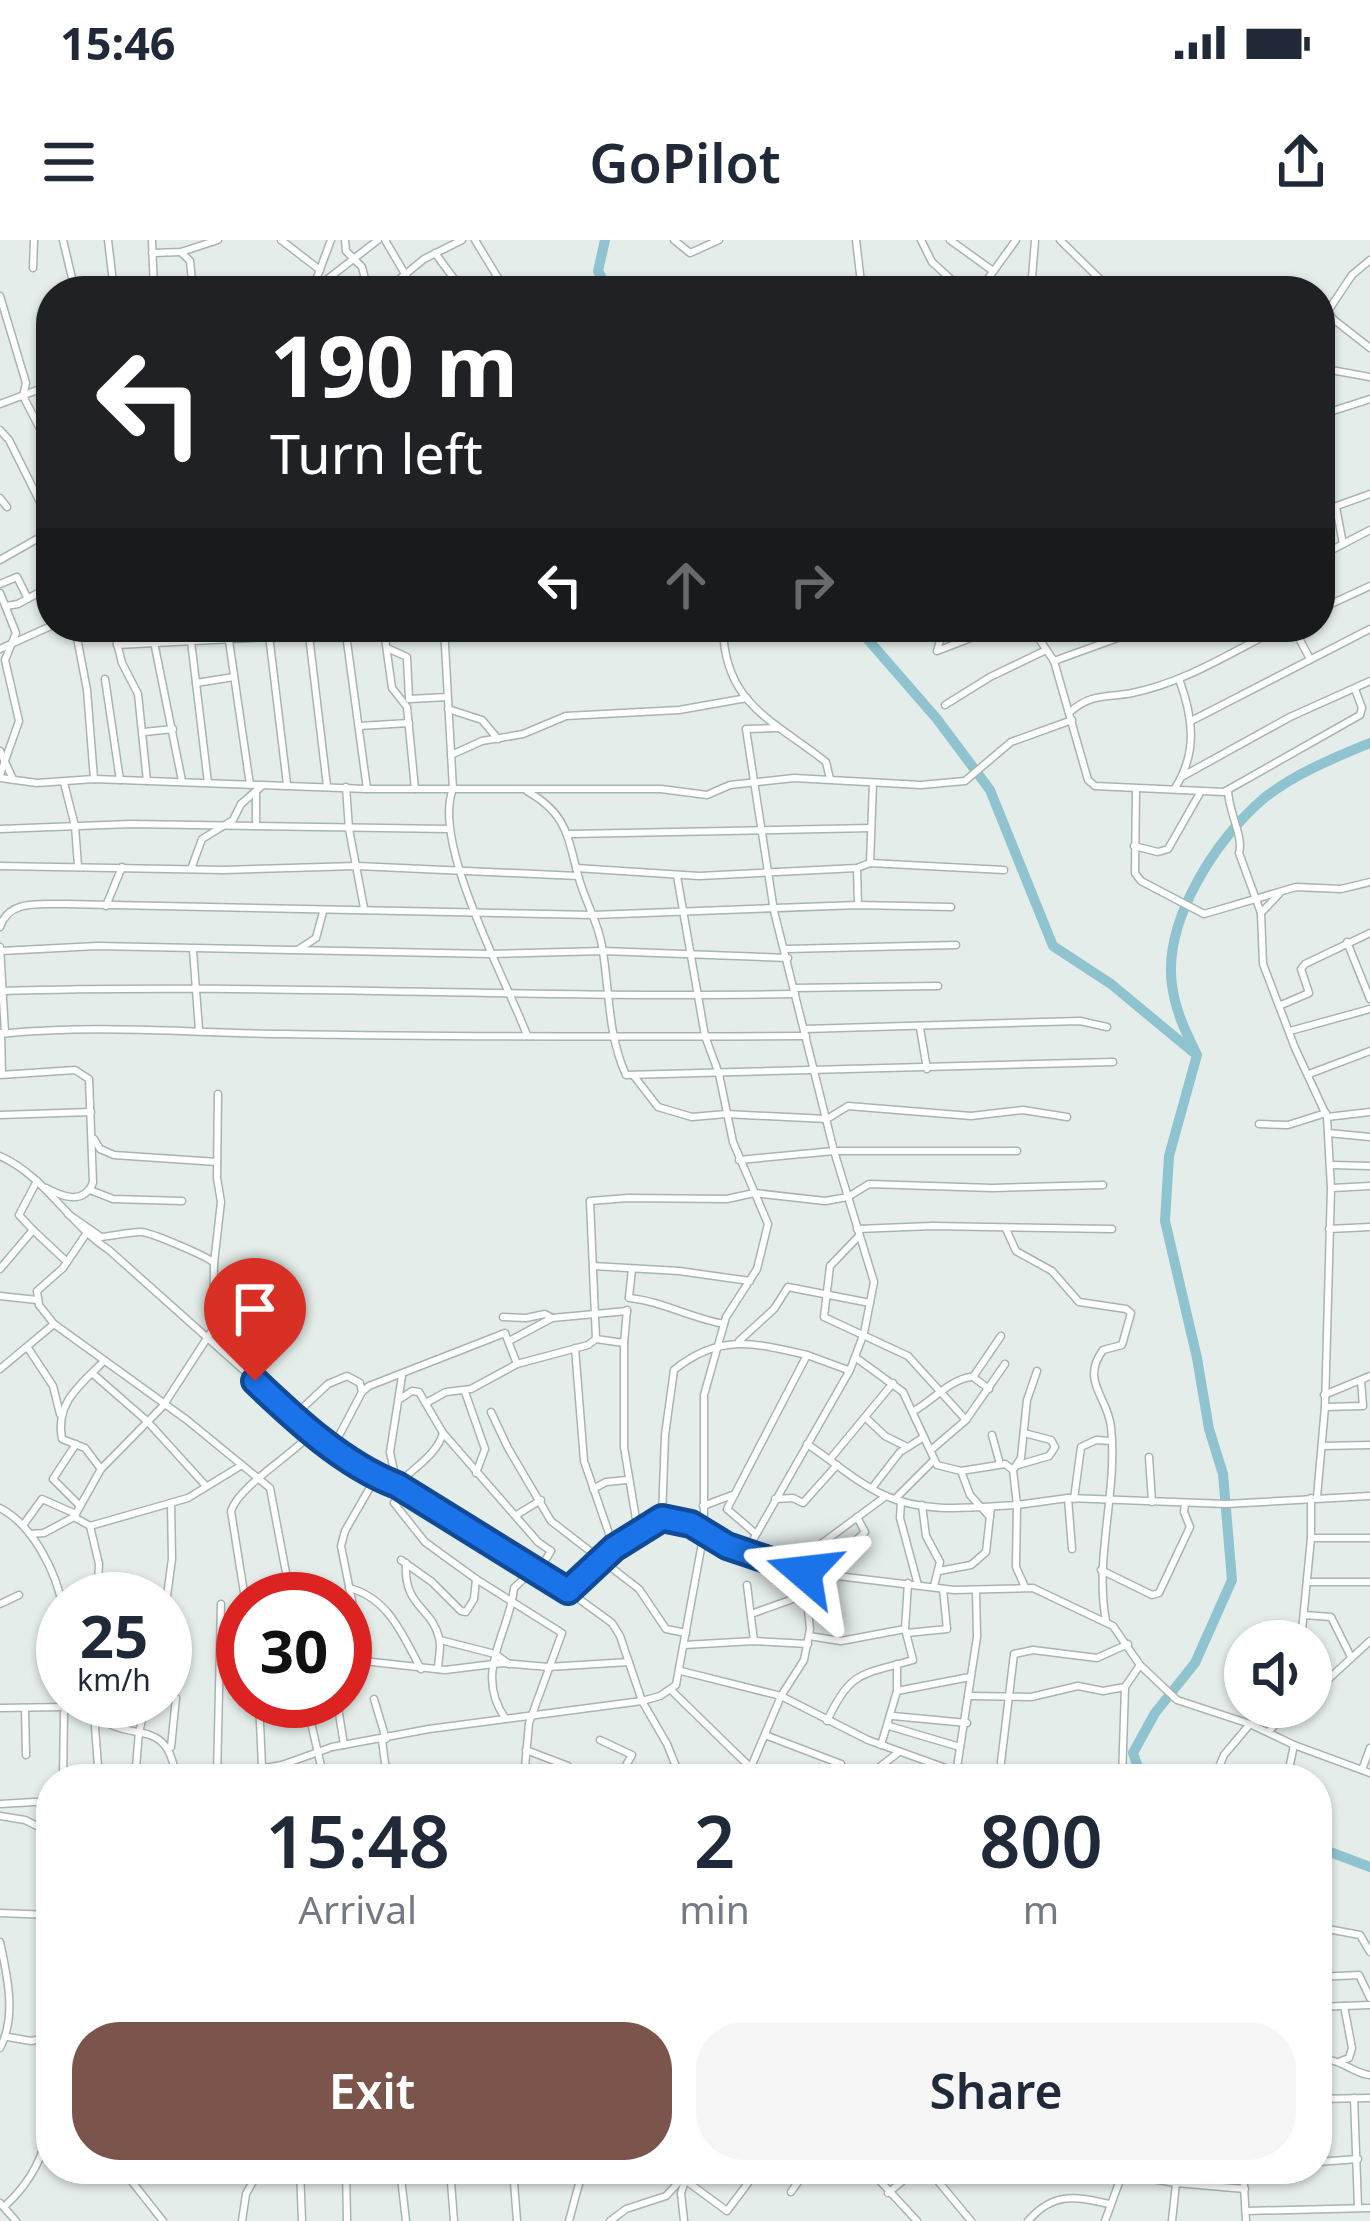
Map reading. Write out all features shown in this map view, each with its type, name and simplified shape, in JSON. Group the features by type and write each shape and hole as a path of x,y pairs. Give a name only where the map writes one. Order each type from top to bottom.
{"street":[{"path":"33,268 34,240"},
{"path":"63,240 71,276"},
{"path":"108,240 112,276"},
{"path":"152,240 153,276"},
{"path":"152,253 182,251 218,240"},
{"path":"281,240 320,270"},
{"path":"316,240 324,255"},
{"path":"318,276 331,240"},
{"path":"345,240 345,248 364,276"},
{"path":"330,276 382,240 406,276"},
{"path":"401,276 462,240"},
{"path":"475,240 497,276"},
{"path":"674,240 690,253 719,240"},
{"path":"856,240 860,276"},
{"path":"921,240 932,262 947,276"},
{"path":"950,240 993,271"},
{"path":"990,276 1016,240"},
{"path":"1032,276 1035,240"},
{"path":"1060,240 1097,276"},
{"path":"182,251 190,261 192,276"},
{"path":"435,253 452,276"},
{"path":"1335,300 1352,275 1370,260"},
{"path":"0,296 26,383 23,396 36,421"},
{"path":"1335,321 1370,348"},
{"path":"1335,371 1370,377"},
{"path":"0,404 36,391"},
{"path":"1335,411 1370,399"},
{"path":"0,430 36,496"},
{"path":"1343,544 1336,507 1370,494"},
{"path":"0,498 7,507"},
{"path":"1335,548 1370,530"},
{"path":"0,560 36,537"},
{"path":"0,584 16,577 27,597"},
{"path":"1335,602 1370,586"},
{"path":"0,593 13,624 15,642 5,660 20,721 0,777 37,783 94,779 253,789 287,784 367,789 661,789 707,794 753,782 830,778 930,785 964,781 1011,742 1071,716 1091,697 1130,694 1179,679 1252,642"},
{"path":"5,606 36,593"},
{"path":"13,624 18,604"},
{"path":"1193,720 1370,629"},
{"path":"0,649 36,633"},
{"path":"78,642 94,779"},
{"path":"116,642 134,683 147,782"},
{"path":"117,645 179,642"},
{"path":"191,642 208,783"},
{"path":"229,642 256,826"},
{"path":"271,642 287,784"},
{"path":"310,642 327,786"},
{"path":"347,642 367,789"},
{"path":"386,642 392,688 405,699 447,697"},
{"path":"444,642 453,789 448,829 491,954 527,1035"},
{"path":"724,642 727,670 747,698 778,728 826,762 830,778"},
{"path":"940,642 938,651 961,642"},
{"path":"1041,642 1054,661 1091,784 1200,793 1228,790 1360,715 1355,689"},
{"path":"1054,661 1107,642"},
{"path":"1302,642 1310,657"},
{"path":"154,644 182,782"},
{"path":"387,648 407,657 405,699 415,789"},
{"path":"945,705 1046,650"},
{"path":"196,683 234,677"},
{"path":"105,679 120,780"},
{"path":"1175,788 1183,776 1193,720 1179,679"},
{"path":"1183,776 1290,717 1370,681"},
{"path":"451,755 566,716 679,710 747,698"},
{"path":"448,709 482,720 498,739"},
{"path":"449,722 458,716"},
{"path":"359,726 410,724"},
{"path":"745,1554 850,1370 864,1333 874,1282 834,1150 767,872 746,729 778,728"},
{"path":"144,732 173,729"},
{"path":"0,751 11,777"},
{"path":"870,863 873,782"},
{"path":"64,783 75,826 78,866"},
{"path":"346,787 364,908"},
{"path":"191,869 202,839 236,818 253,789"},
{"path":"524,789 545,802 570,834 603,951 611,1036 625,1074 815,1073 1113,1062"},
{"path":"1136,790 1134,869 1138,878 1196,913 1217,912 1282,890 1351,888 1370,882"},
{"path":"1228,790 1231,820 1242,844 1239,853 1261,914 1264,964 1327,1115 1330,1188 1324,1407 1303,1620"},
{"path":"1134,846 1158,852 1168,849 1200,793"},
{"path":"0,829 221,825 448,829"},
{"path":"570,834 871,828"},
{"path":"0,866 356,866 677,876 857,868 870,863 1004,870"},
{"path":"106,905 122,867"},
{"path":"857,868 858,905"},
{"path":"277,1764 344,1745 533,1714 642,1702 672,1690 681,1671 704,1532 704,1395 724,1324 751,1282 768,1225 740,1160 705,1036 677,876"},
{"path":"1261,914 1282,890"},
{"path":"0,927 3,916 15,907 106,905 593,915 858,905 951,907"},
{"path":"296,950 316,938 323,912"},
{"path":"1281,1005 1309,993 1301,969 1305,964 1370,933"},
{"path":"1348,942 1370,999"},
{"path":"40,1183 69,1198 90,1190 94,1172 89,1078 84,1072 1,1075 0,949 97,946 787,954 956,945"},
{"path":"193,948 199,1030"},
{"path":"1,992 193,986 700,996 938,986"},
{"path":"1290,1031 1370,1009"},
{"path":"2,1033 53,1027 705,1036 1075,1022 1107,1027"},
{"path":"920,1028 928,1069"},
{"path":"1309,1075 1370,1051"},
{"path":"634,1076 654,1104 692,1117 827,1119 848,1106 971,1116 1023,1110 1066,1118"},
{"path":"30,1534 44,1533 77,1512 101,1468 163,1406 213,1329 221,1202 218,1094"},
{"path":"0,1115 91,1112"},
{"path":"1259,1124 1288,1125 1327,1115 1370,1112"},
{"path":"1328,1133 1370,1137"},
{"path":"93,1136 100,1149 114,1155 218,1162"},
{"path":"740,1160 834,1150 1017,1151"},
{"path":"0,1156 22,1167 86,1234 110,1250 313,1432 376,1477 536,1570 616,1629 642,1702 675,1764"},
{"path":"1330,1165 1370,1166"},
{"path":"40,1183 19,1216 66,1261"},
{"path":"596,1339 590,1201 727,1199 754,1193 825,1201 848,1197 869,1184 1103,1185"},
{"path":"1330,1188 1370,1186"},
{"path":"90,1190 113,1199 182,1201"},
{"path":"65,1213 101,1237 110,1250"},
{"path":"966,1420 908,1356 824,1317 834,1258 858,1233 932,1226 1112,1229"},
{"path":"1329,1229 1370,1227"},
{"path":"1006,1229 1012,1248 1052,1271 1079,1303 1131,1313 1122,1346 1103,1350 1094,1370 1094,1389 1110,1419 1110,1499 1101,1570 1106,1622"},
{"path":"0,1269 33,1230"},
{"path":"101,1237 150,1233 168,1244 207,1255 214,1263"},
{"path":"86,1234 37,1291 37,1300 54,1324 261,1478 275,1501 287,1572"},
{"path":"592,1266 751,1282"},
{"path":"632,1268 624,1342 627,1480 638,1531"},
{"path":"739,1341 774,1309 788,1287 870,1303"},
{"path":"0,1296 37,1300"},
{"path":"628,1298 724,1324"},
{"path":"509,1341 552,1318 627,1311"},
{"path":"503,1317 545,1313 552,1318"},
{"path":"0,1369 54,1324"},
{"path":"333,1447 362,1392 379,1382 505,1333 517,1364"},
{"path":"914,1412 957,1380 973,1377 1001,1336"},
{"path":"426,1403 517,1364 596,1339 624,1342"},
{"path":"662,1518 672,1375 677,1366 739,1341 807,1355 850,1370"},
{"path":"28,1348 53,1386 62,1439 77,1443 101,1468"},
{"path":"575,1348 584,1462 614,1548"},
{"path":"755,1533 728,1510 807,1355"},
{"path":"855,1357 893,1383 914,1412 933,1461 947,1470 1000,1464 1016,1467 1049,1456 1055,1448 1051,1440 1023,1433"},
{"path":"60,1415 68,1398 104,1361"},
{"path":"931,1450 966,1420 1004,1364"},
{"path":"1025,1587 1016,1567 1016,1467 1037,1371"},
{"path":"92,1373 148,1421 206,1486"},
{"path":"294,1416 328,1384 347,1376 360,1383 362,1392"},
{"path":"399,1487 390,1452 402,1376"},
{"path":"1324,1395 1370,1376"},
{"path":"973,1377 989,1389"},
{"path":"1324,1407 1364,1405 1361,1380"},
{"path":"774,1499 803,1503 893,1383"},
{"path":"400,1399 416,1390 476,1473 551,1553 516,1585 496,1639 493,1694 506,1718"},
{"path":"464,1390 484,1449 476,1473"},
{"path":"491,1412 551,1521 646,1595 657,1621 666,1629 686,1633"},
{"path":"865,1417 885,1436 907,1447"},
{"path":"240,1572 230,1511 238,1493 313,1432"},
{"path":"443,1433 436,1451 421,1460 399,1487 394,1503 425,1542 562,1633 533,1714 525,1764"},
{"path":"992,1435 1000,1464"},
{"path":"872,1488 907,1447 924,1437"},
{"path":"1072,1549 1071,1498 1081,1447 1092,1440 1111,1441"},
{"path":"77,1443 53,1479 90,1526 99,1572"},
{"path":"807,1444 886,1496 922,1505 981,1507 1071,1498 1226,1504 1370,1496"},
{"path":"1322,1446 1370,1445"},
{"path":"1149,1457 1152,1502"},
{"path":"827,1720 848,1682 874,1668 913,1660 906,1631 913,1584 898,1500 933,1461"},
{"path":"90,1526 172,1503 242,1465"},
{"path":"961,1471 970,1495 990,1517"},
{"path":"346,1572 341,1546 345,1531 376,1477"},
{"path":"594,1486 627,1480"},
{"path":"703,1506 735,1494"},
{"path":"753,1764 809,1640 802,1572 818,1547 886,1496"},
{"path":"23,1525 42,1498 77,1512"},
{"path":"517,1514 541,1500"},
{"path":"170,1572 172,1503"},
{"path":"1101,1570 1152,1595 1160,1593 1190,1527 1185,1503"},
{"path":"922,1505 926,1536 939,1558 933,1588"},
{"path":"939,1571 970,1565 986,1552 992,1506"},
{"path":"0,1508 23,1525 51,1572"},
{"path":"822,1572 865,1532 856,1517"},
{"path":"568,1591 614,1548 662,1518 691,1524 745,1554 802,1572 954,1590 1025,1587 1106,1622 1128,1644 1140,1665 1177,1700 1224,1715"},
{"path":"1312,1538 1370,1538"},
{"path":"438,1669 440,1640 411,1595 404,1562 461,1611 466,1612 473,1603 476,1580"},
{"path":"953,1570 954,1590"},
{"path":"1307,1582 1370,1582"},
{"path":"748,1585 754,1641"},
{"path":"684,1645 841,1641 946,1629 943,1589"},
{"path":"958,1764 977,1637 976,1591"},
{"path":"751,1614 807,1594"},
{"path":"0,1604 19,1595"},
{"path":"372,1598 386,1609 421,1669"},
{"path":"1304,1615 1331,1617 1351,1657"},
{"path":"440,1640 509,1664 548,1667 629,1662"},
{"path":"1332,1675 1370,1641"},
{"path":"1000,1764 1013,1657 1018,1652 1097,1658 1128,1644"},
{"path":"372,1663 438,1669 495,1658"},
{"path":"881,1745 897,1691 897,1664"},
{"path":"1122,1764 1125,1687 1140,1665"},
{"path":"681,1671 781,1696 930,1764"},
{"path":"897,1691 971,1676"},
{"path":"970,1696 1046,1695 1078,1686 1103,1691 1125,1687"},
{"path":"672,1690 747,1764"},
{"path":"374,1699 386,1764"},
{"path":"0,1708 36,1707"},
{"path":"26,1708 26,1755"},
{"path":"891,1716 967,1723"},
{"path":"889,1726 962,1747"},
{"path":"64,1764 66,1728"},
{"path":"95,1728 98,1764"},
{"path":"122,1728 154,1734 170,1751"},
{"path":"136,1764 140,1728"},
{"path":"173,1728 173,1764"},
{"path":"217,1764 218,1728"},
{"path":"260,1728 262,1764"},
{"path":"312,1728 321,1764"},
{"path":"341,1728 344,1745"},
{"path":"1220,1764 1247,1728"},
{"path":"1259,1728 1366,1772 1370,1748"},
{"path":"1268,1732 1272,1728"},
{"path":"765,1735 840,1764"},
{"path":"600,1740 632,1754 629,1764"},
{"path":"1290,1764 1294,1745"},
{"path":"526,1750 563,1764"},
{"path":"883,1764 898,1752"},
{"path":"308,1758 321,1764"},
{"path":"0,1804 36,1802"},
{"path":"0,1816 36,1826"},
{"path":"0,1913 36,1914"},
{"path":"1332,1930 1356,1934 1370,1952"},
{"path":"0,1942 10,1987 6,2037 0,2048"},
{"path":"1332,1977 1358,1975 1370,2000 1332,2006"},
{"path":"1332,2060 1349,2058 1352,2048 1344,2006"},
{"path":"6,2037 36,2041"},
{"path":"1341,2061 1361,2075 1370,2075"},
{"path":"1332,2098 1370,2098"},
{"path":"1354,2098 1358,2206"},
{"path":"1332,2161 1358,2159"},
{"path":"16,2221 3,2205 26,2186 36,2167"},
{"path":"134,2184 163,2221"},
{"path":"242,2221 252,2184"},
{"path":"301,2184 302,2221"},
{"path":"346,2184 347,2221"},
{"path":"402,2184 406,2221"},
{"path":"451,2184 454,2221"},
{"path":"514,2184 517,2221"},
{"path":"569,2221 579,2184"},
{"path":"610,2221 626,2209 666,2196 676,2184"},
{"path":"683,2184 684,2221"},
{"path":"697,2184 728,2211 747,2184"},
{"path":"791,2192 797,2184"},
{"path":"882,2184 917,2221"},
{"path":"889,2193 900,2184"},
{"path":"942,2184 965,2219"},
{"path":"1105,2221 1118,2184"},
{"path":"1172,2221 1176,2184"},
{"path":"1188,2184 1245,2189"},
{"path":"1244,2184 1246,2216 1370,2208"},
{"path":"1028,2221 1049,2201 1061,2197 1109,2204"},
{"path":"1344,2221 1348,2206"}],"waterway":[{"path":"601,276 605,240"},
{"path":"870,642 990,790 1053,946 1111,984 1193,1052"},
{"path":"1137,1764 1133,1753 1155,1713 1195,1663 1232,1580 1223,1474 1165,1221 1169,1156 1197,1055 1173,994 1171,960 1176,935 1196,883 1245,816 1288,782 1370,743"},
{"path":"1332,1853 1370,1867"}],"route":[{"path":"255,1381 313,1432 376,1477 397,1485 568,1591 614,1548 662,1518 691,1524 727,1546 804,1572"}]}
